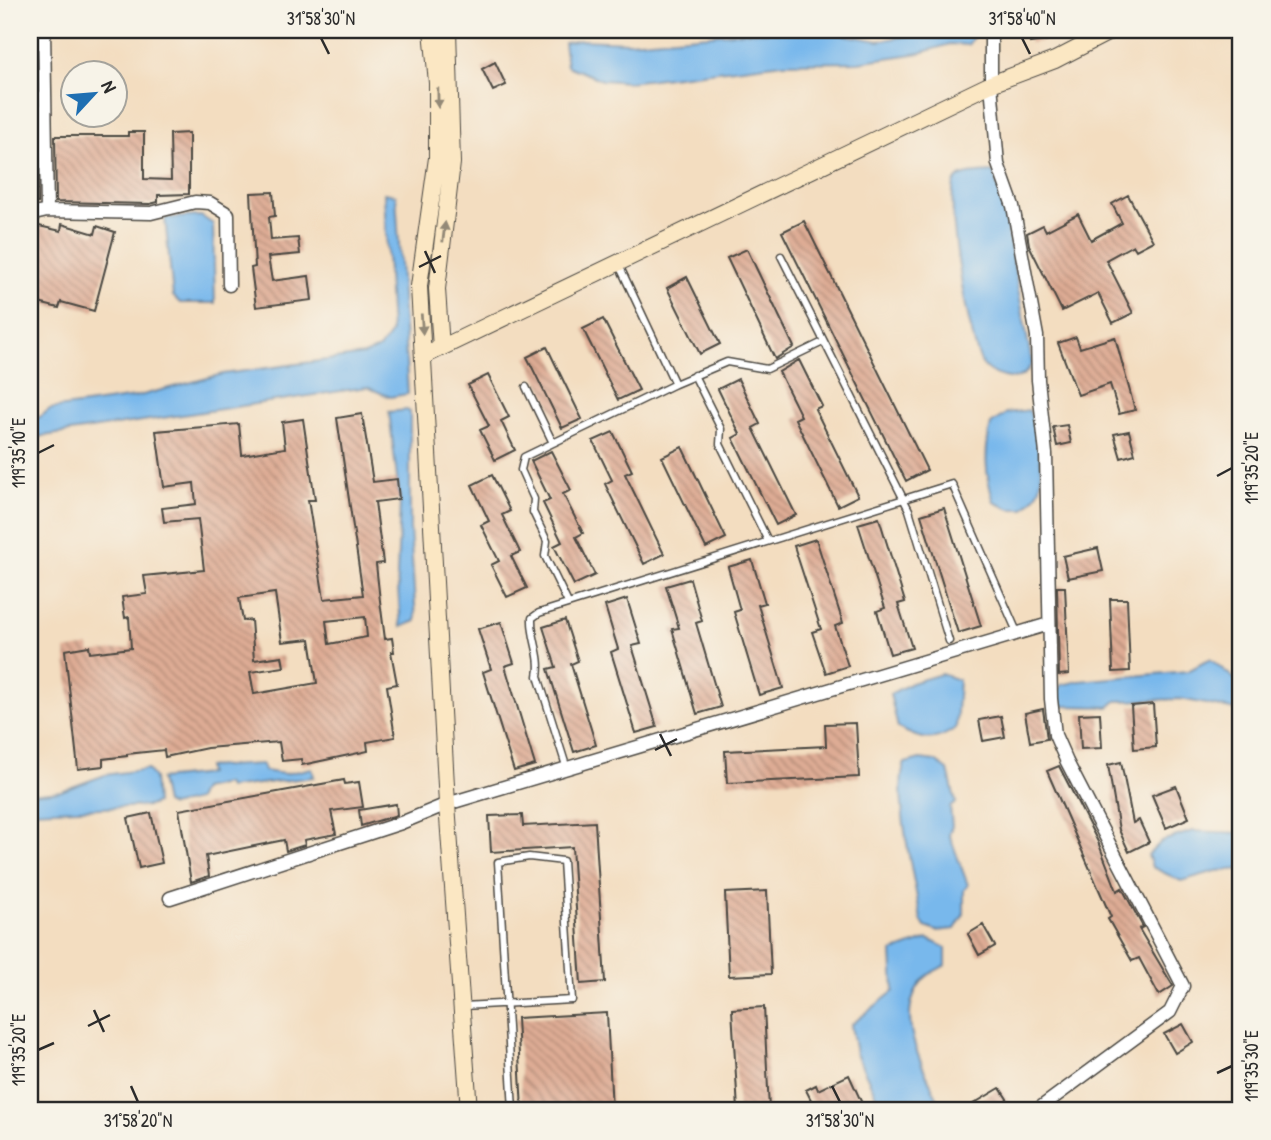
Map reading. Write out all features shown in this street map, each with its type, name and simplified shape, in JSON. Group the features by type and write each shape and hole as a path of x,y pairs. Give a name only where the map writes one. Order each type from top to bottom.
{"street":[{"path":"44,30 47,211"},
{"path":"432,30 438,122 433,205 419,286 425,356 447,804 469,1110"},
{"path":"442,348 437,289 452,163 448,30"},
{"path":"991,30 990,85 998,164 1013,206 1037,337 1038,380 1046,454 1051,699 1055,735 1128,883 1183,986 1170,1012 1037,1110"},
{"path":"425,356 990,85 1055,60 1113,30"},
{"path":"30,215 47,211 151,213 195,202 210,203 228,214 229,285"},
{"path":"170,898 401,823 447,804 1049,624"}],"lane":[{"path":"781,256 909,510 949,641"},
{"path":"618,264 675,384"},
{"path":"568,603 545,556 547,541 533,512 534,499 520,470 524,457 675,384 727,362 767,369 823,342"},
{"path":"694,376 720,429 720,444 768,541"},
{"path":"526,387 554,443"},
{"path":"567,769 538,676 541,662 531,628 532,618 539,612 952,484 1017,632"},
{"path":"463,1006 506,1004 572,1000 563,862 529,858 498,862 506,1004 513,1110"}],"water":[{"path":"940,30 974,36 968,45 950,44 920,53 858,62 783,63 629,82 602,80 567,66 564,43 581,40 628,42 745,32 829,32 879,41"},
{"path":"993,172 1001,197 1032,363 1024,374 1016,378 1000,376 983,365 971,331 955,240 953,191 956,180 968,174"},
{"path":"384,193 396,195 408,394 390,397 367,387 30,438 30,419 40,417 50,409 135,397 223,374 364,355 379,349 391,333"},
{"path":"201,216 213,224 215,303 180,303 173,296 165,218"},
{"path":"1029,410 1040,451 1040,484 1037,494 1023,509 1010,509 994,502 991,492 987,472 989,434 991,424 1007,413"},
{"path":"389,412 410,412 410,528 416,621 401,627 397,575 400,503"},
{"path":"1210,659 1241,684 1241,711 1181,699 1116,701 1109,707 1063,706 1057,694 1061,685 1188,671"},
{"path":"941,674 959,680 956,728 941,736 927,738 898,728 890,694 911,683"},
{"path":"920,759 935,761 948,770 956,803 950,807 952,826 949,834 968,885 964,890 964,914 955,929 937,931 925,927 921,920 906,840 901,795 905,763"},
{"path":"262,764 264,771 285,774 312,768 314,777 228,788 226,784 202,789 197,800 171,806 165,803 160,779 208,774 207,767"},
{"path":"147,769 154,778 156,803 149,806 30,811 30,794 61,791 105,775"},
{"path":"1193,831 1241,833 1241,869 1216,871 1181,881 1152,867 1148,855 1162,841"},
{"path":"928,939 946,948 946,965 925,978 914,994 910,1010 911,1026 919,1058 940,1104 938,1110 883,1110 856,1054 851,1025 894,991 892,952"}],"building":[{"path":"1027,30 1046,30 1048,40 1030,43"},
{"path":"495,62 506,85 493,91 482,69"},
{"path":"128,132 144,132 144,179 171,180 170,134 189,133 189,194 158,195 158,202 150,204 56,202 55,136 128,136"},
{"path":"30,135 37,136 38,203 30,203"},
{"path":"273,192 275,216 269,217 271,240 298,238 300,254 268,257 272,281 309,276 312,300 256,307 251,268 255,267 251,193"},
{"path":"1128,195 1153,241 1136,250 1133,245 1106,260 1133,313 1113,323 1098,293 1062,311 1029,245 1027,233 1043,225 1046,231 1078,214 1091,240 1122,223 1112,204"},
{"path":"804,221 927,470 906,481 782,232"},
{"path":"30,224 61,231 62,224 95,234 97,226 115,232 94,311 61,302 59,308 30,301"},
{"path":"747,249 794,347 775,359 727,258"},
{"path":"687,277 720,344 700,354 667,288"},
{"path":"603,319 639,390 618,400 583,329"},
{"path":"1076,337 1080,348 1115,337 1135,410 1119,414 1110,384 1078,395 1058,343"},
{"path":"547,347 582,419 562,428 527,357"},
{"path":"799,360 822,406 815,409 858,496 838,506 795,419 801,416 779,372"},
{"path":"488,375 509,417 501,421 515,450 495,460 480,430 489,426 468,385"},
{"path":"738,379 760,424 753,428 796,515 776,525 733,438 740,434 718,389"},
{"path":"362,414 373,482 397,479 399,499 375,502 383,563 376,564 380,601 385,639 392,638 394,652 391,652 397,684 387,686 395,737 367,742 368,751 302,765 301,759 282,761 279,742 207,748 165,757 164,750 127,754 103,759 103,766 78,769 65,650 89,646 90,653 131,648 129,617 125,618 122,597 147,594 144,576 204,570 198,519 164,522 162,508 196,504 194,483 164,487 156,431 239,424 242,455 285,448 282,422 303,419 315,500 308,500 324,599 363,595 337,418","holes":["275,593 282,642 310,639 317,683 254,694 250,672 284,667 282,656 254,660 251,620 243,621 239,598","365,617 367,637 329,644 326,621"]},
{"path":"1067,425 1071,443 1057,446 1053,427"},
{"path":"1129,431 1135,454 1121,458 1114,434"},
{"path":"613,432 632,471 625,474 664,554 644,564 605,484 612,480 593,441"},
{"path":"682,447 726,538 706,548 662,457"},
{"path":"551,451 571,490 563,494 583,533 576,537 595,575 574,585 554,546 562,542 543,503 550,500 531,461"},
{"path":"492,475 510,511 502,515 520,552 511,556 527,588 507,597 491,565 499,561 481,525 489,521 472,485"},
{"path":"944,508 981,626 958,633 921,515"},
{"path":"879,518 905,602 898,604 912,648 890,654 877,611 885,608 858,524"},
{"path":"816,539 843,623 835,626 848,666 826,673 812,632 821,629 794,546"},
{"path":"1098,548 1103,571 1068,578 1063,556"},
{"path":"752,560 765,603 758,605 783,688 759,695 734,612 740,610 728,567"},
{"path":"690,579 702,621 696,623 721,707 697,714 672,629 679,628 666,586"},
{"path":"1057,587 1065,587 1069,674 1059,675"},
{"path":"627,599 641,644 632,646 657,727 636,733 611,652 618,649 605,606"},
{"path":"1110,599 1127,599 1130,671 1113,672"},
{"path":"565,620 578,661 571,664 596,745 574,752 548,669 556,667 543,627"},
{"path":"501,622 514,663 505,666 535,765 514,771 483,672 491,669 478,629"},
{"path":"1153,704 1156,747 1134,749 1131,706"},
{"path":"1043,709 1047,739 1030,742 1025,713"},
{"path":"1100,713 1102,748 1081,749 1079,714"},
{"path":"1001,716 1005,737 983,741 979,720"},
{"path":"856,723 859,777 727,783 725,751 826,746 825,724"},
{"path":"1121,762 1133,823 1139,820 1149,842 1129,852 1119,830 1108,765"},
{"path":"1059,766 1098,842 1117,891 1122,888 1143,927 1139,929 1173,986 1159,995 1139,958 1132,961 1108,919 1111,917 1047,771"},
{"path":"344,780 345,784 359,782 363,807 331,811 336,834 304,840 305,845 286,851 284,840 206,856 209,876 191,882 179,810"},
{"path":"1176,786 1189,818 1166,828 1152,795"},
{"path":"396,804 397,815 361,826 359,810"},
{"path":"151,813 162,863 139,868 128,818"},
{"path":"522,815 523,826 595,822 605,982 581,984 572,847 491,852 489,816"},
{"path":"767,891 771,974 729,976 725,893"},
{"path":"983,925 995,946 979,955 968,934"},
{"path":"764,1007 769,1110 738,1110 732,1009"},
{"path":"607,1013 612,1110 522,1110 517,1018"},
{"path":"1183,1024 1193,1042 1175,1053 1164,1034"},
{"path":"849,1075 865,1110 816,1110 806,1090 816,1085 818,1090"},
{"path":"1000,1088 1009,1102 995,1110 963,1110"}]}
